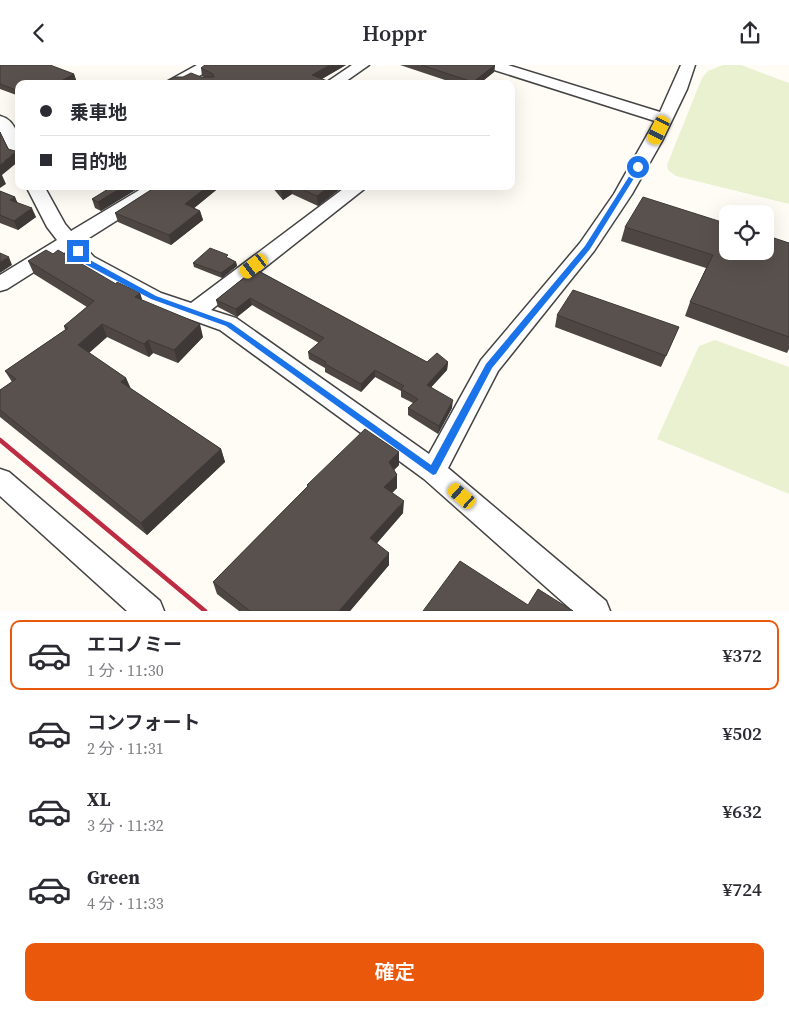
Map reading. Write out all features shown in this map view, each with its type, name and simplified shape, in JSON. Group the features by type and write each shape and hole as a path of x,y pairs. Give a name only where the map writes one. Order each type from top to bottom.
{"street":[{"path":"180,80 208,65"},
{"path":"338,80 362,65"},
{"path":"493,65 516,68 664,119"},
{"path":"433,471 489,366 587,247 623,194 664,119 688,65"},
{"path":"500,80 516,68"},
{"path":"0,121 5,126 10,146"},
{"path":"38,190 57,227 87,262 153,297 228,325 433,471 595,611"},
{"path":"0,284 152,190"},
{"path":"194,311 354,190"},
{"path":"0,480 150,611"}],"green space":[{"path":"723,65 741,65 789,83 789,204 676,176 668,170 667,165 702,78 708,71"},
{"path":"715,340 789,367 789,494 657,439 699,346"}],"building":[{"path":"0,65 50,65 74,74 63,80 15,80 15,90 0,84"},
{"path":"205,65 330,65 312,75 325,80 170,80 191,73 201,77 214,77 213,74 201,68"},
{"path":"421,65 495,65 476,80 467,80"},
{"path":"0,132 8,149 15,152 0,165"},
{"path":"107,190 118,190 98,202 92,199"},
{"path":"151,190 203,190 185,204 200,211 169,235 115,213"},
{"path":"304,190 325,190 317,196"},
{"path":"0,191 15,197 10,200 32,208 14,221 0,215"},
{"path":"643,197 719,221 719,260 774,260 774,238 789,243 789,337 690,302 713,255 625,227"},
{"path":"210,248 228,255 226,257 236,262 221,273 193,263"},
{"path":"46,250 53,254 58,250 116,284 117,282 140,293 135,297 200,324 174,350 148,340 144,344 102,324 78,345 126,378 121,382 221,449 141,523 0,410 0,390 16,379 5,371 68,328 64,326 94,301 28,261"},
{"path":"0,253 9,257 0,262"},
{"path":"255,269 427,362 437,353 448,362 427,385 453,400 439,426 408,408 418,399 401,389 404,386 375,370 361,384 308,352 324,338 250,298 236,309 216,300"},
{"path":"573,290 679,327 666,356 557,315"},
{"path":"365,429 399,452 389,462 397,475 384,487 404,501 370,538 389,553 339,611 250,611 213,582 307,485"},
{"path":"460,561 528,605 538,589 573,611 423,611"}],"railway":[{"path":"0,440 205,611"}],"route":[{"path":"78,251 87,262 153,297 228,325 433,471 489,366 587,247 623,194 638,167"}]}
